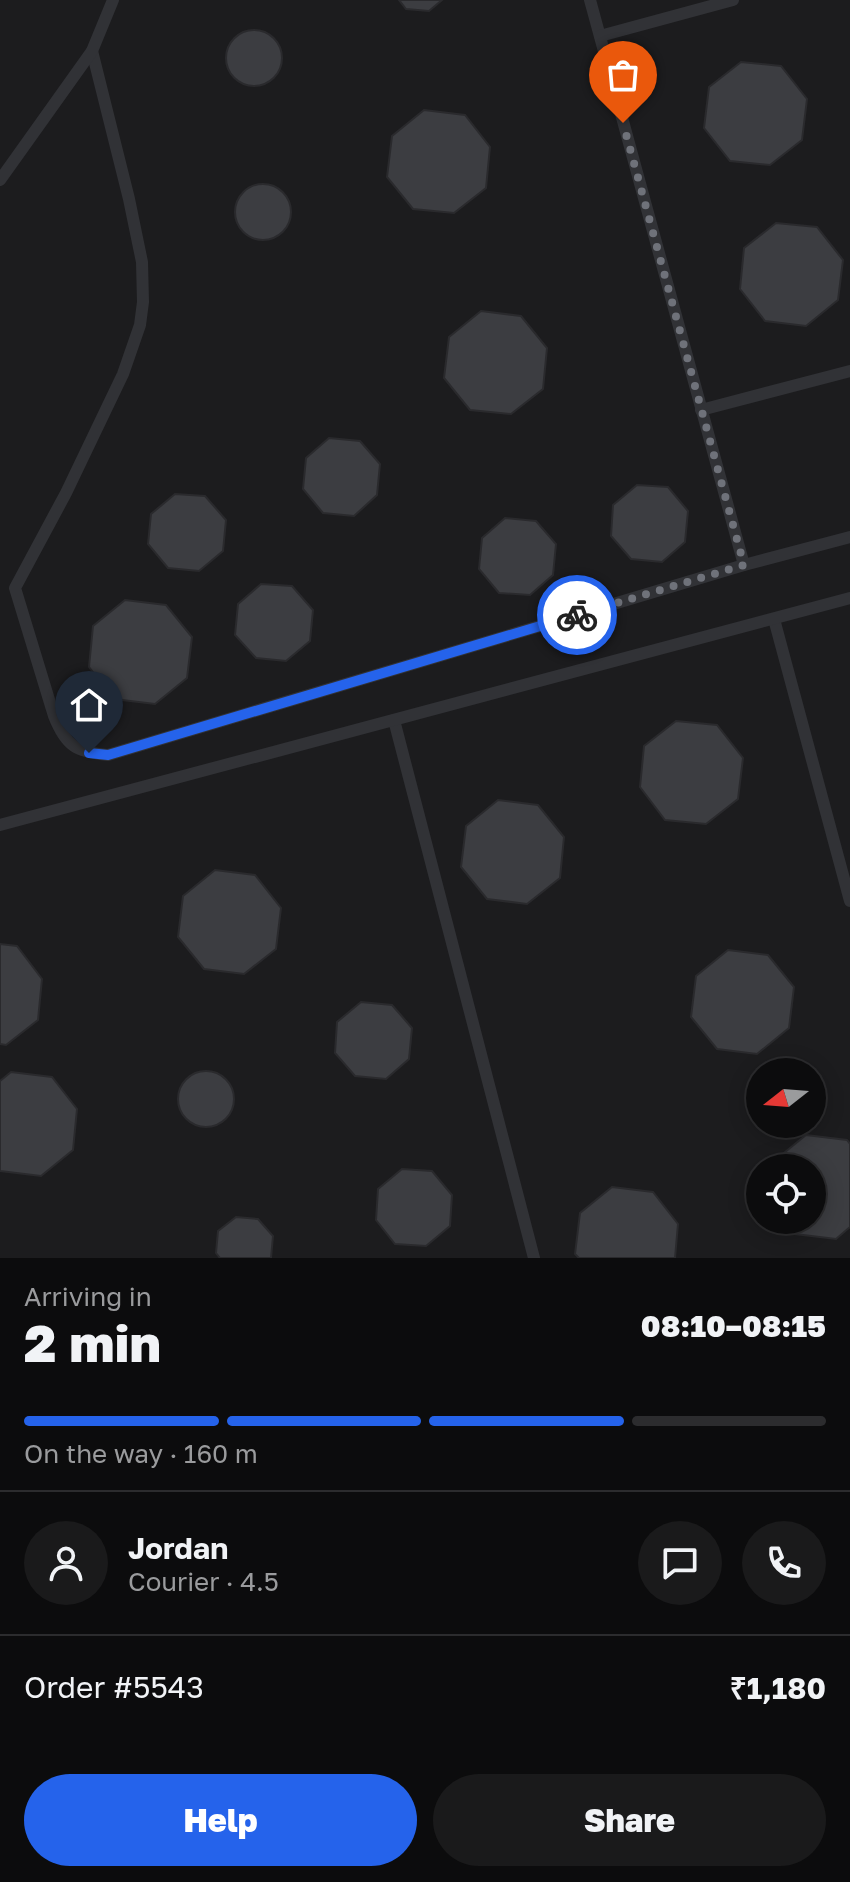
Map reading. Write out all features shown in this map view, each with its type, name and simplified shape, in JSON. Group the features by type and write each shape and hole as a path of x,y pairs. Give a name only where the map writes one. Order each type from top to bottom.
{"lane":[{"path":"0,180 92,51 113,0"},
{"path":"590,0 744,565"},
{"path":"600,36 733,0"},
{"path":"92,51 142,262 140,325 123,374 66,493 15,588 54,716 62,736 76,748 108,755 744,565 850,537"},
{"path":"701,410 850,371"},
{"path":"0,591 15,588"},
{"path":"0,825 850,598"},
{"path":"774,619 850,901"},
{"path":"394,720 534,1258"}],"shaded area":[{"path":"0,0 850,0 850,1258 0,1258"}],"building":[{"path":"399,0 442,0 429,11 406,9"},
{"path":"254,30 274,38 282,58 274,78 254,86 234,78 226,58 234,38"},
{"path":"741,62 781,66 807,99 802,140 770,165 730,161 704,128 709,87"},
{"path":"424,110 465,115 490,147 486,188 454,213 413,209 387,177 392,136"},
{"path":"263,184 283,192 291,212 283,232 263,240 243,232 235,212 243,192"},
{"path":"776,223 817,227 843,260 838,300 806,326 765,321 740,289 744,248"},
{"path":"481,311 521,316 547,348 543,389 511,414 470,410 444,378 449,337"},
{"path":"329,438 360,441 380,464 377,495 354,516 323,513 303,489 306,458"},
{"path":"637,485 668,487 688,511 685,542 662,562 631,559 611,536 613,505"},
{"path":"175,494 205,496 226,520 223,551 199,571 168,568 148,544 151,514"},
{"path":"505,518 536,521 556,544 553,575 530,595 499,593 479,569 482,538"},
{"path":"261,584 292,586 313,610 310,641 286,661 256,658 235,635 238,604"},
{"path":"125,600 166,605 192,637 187,678 155,704 114,699 89,667 93,626"},
{"path":"676,721 717,725 743,758 738,799 706,824 665,820 640,787 644,746"},
{"path":"498,800 538,805 564,837 560,878 527,904 487,899 461,867 466,826"},
{"path":"215,870 255,875 281,908 276,949 244,974 204,969 178,937 183,896"},
{"path":"0,944 17,946 42,979 38,1020 6,1045 0,1044"},
{"path":"728,950 768,955 794,987 789,1028 757,1054 717,1049 691,1017 696,976"},
{"path":"361,1002 392,1005 412,1028 409,1059 386,1079 355,1076 335,1053 337,1022"},
{"path":"206,1071 226,1079 234,1099 226,1119 206,1127 186,1119 178,1099 186,1079"},
{"path":"11,1072 52,1077 77,1109 73,1150 41,1176 0,1171 0,1081"},
{"path":"802,1138 847,1140 850,1144 850,1227 836,1239 795,1234 826,1234 826,1154 783,1154"},
{"path":"402,1169 432,1171 452,1195 450,1226 426,1246 395,1244 376,1220 378,1189"},
{"path":"612,1187 653,1192 678,1224 675,1258 579,1258 575,1254 580,1213"},
{"path":"236,1217 258,1219 273,1236 271,1258 220,1258 216,1253 218,1231"}],"way so far":[{"path":"577,615 744,565 623,123"}],"route":[{"path":"89,753 108,755 577,615"}]}
